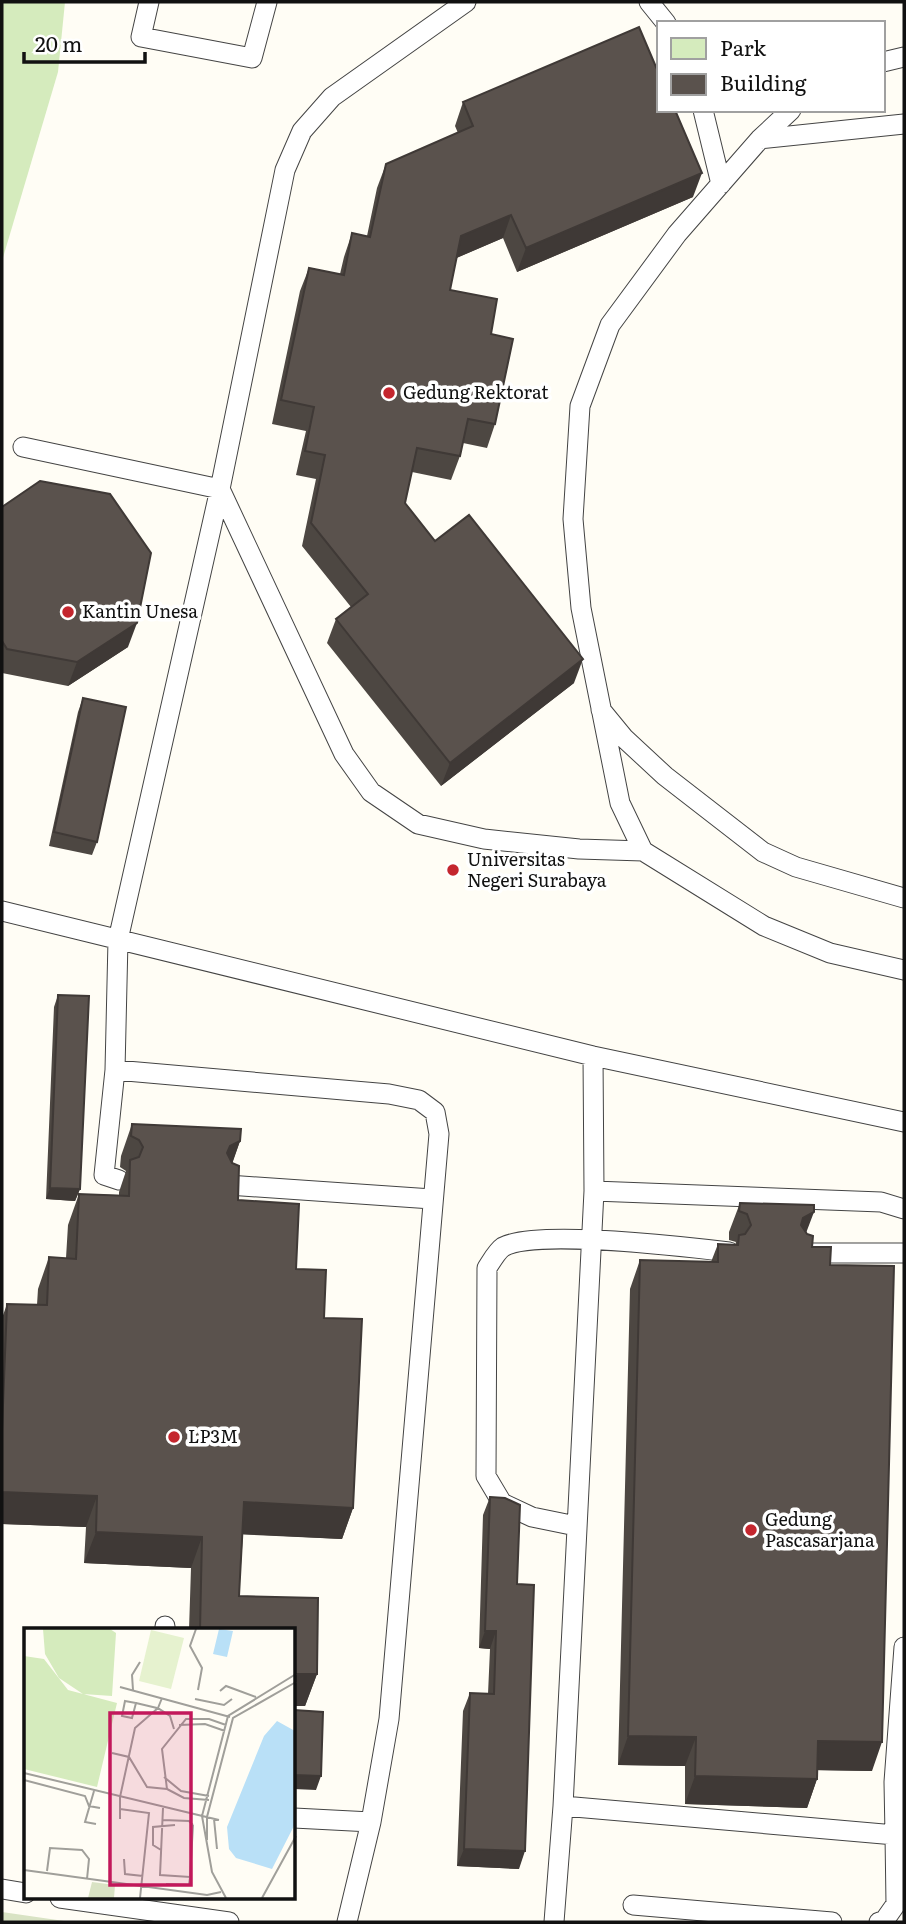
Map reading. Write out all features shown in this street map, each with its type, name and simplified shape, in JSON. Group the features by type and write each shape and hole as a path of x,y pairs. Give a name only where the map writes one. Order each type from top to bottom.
{"lane":[{"path":"149,2 141,37 252,58 267,2"},
{"path":"119,1180 104,1175 115,1070 118,940 220,489 285,170 302,131 332,97 466,2"},
{"path":"649,2 664,21"},
{"path":"885,62 904,57"},
{"path":"703,112 721,184"},
{"path":"643,851 620,803 581,608 573,519 580,406 610,325 677,234 760,139 789,112"},
{"path":"760,139 904,124"},
{"path":"23,447 220,489"},
{"path":"220,489 344,754 371,792 418,824 471,836 579,849 643,851 764,926 830,953 904,970"},
{"path":"600,709 624,738 665,776 763,852 796,867 904,898"},
{"path":"2,911 593,1055 904,1122"},
{"path":"554,1922 563,1806 594,1191 593,1055"},
{"path":"115,1070 389,1094 419,1100 435,1112 439,1135 388,1719 371,1822 347,1922"},
{"path":"228,1185 432,1199"},
{"path":"594,1191 881,1202 904,1209"},
{"path":"576,1526 531,1517 502,1503 486,1476 487,1268 503,1248 527,1242 591,1240 729,1252"},
{"path":"803,1253 904,1253"},
{"path":"879,1922 884,1922 896,1904 894,1782 904,1647"},
{"path":"563,1806 895,1835"},
{"path":"296,1818 371,1822"},
{"path":"2,1889 24,1893"},
{"path":"67,1899 229,1922"},
{"path":"633,1905 832,1922"}],"green space":[{"path":"2,2 65,2 58,72 2,261"},
{"path":"2,1912 64,1921 64,1922 2,1922"}],"building":[{"name":"Gedung Rektorat","path":"639,27 657,69 657,112 676,112 702,173 526,248 511,215 461,236 450,290 497,299 491,334 513,339 495,424 468,419 460,456 417,448 405,503 435,541 469,515 583,659 450,763 336,619 368,594 311,523 325,455 305,451 314,407 281,400 309,268 344,275 352,233 370,237 386,164 473,126 463,102"},
{"name":"Kantin Unesa","path":"40,481 110,494 151,553 137,623 77,662 7,649 2,641 2,507"},
{"path":"83,698 126,707 97,842 54,832"},
{"path":"58,995 89,996 80,1189 50,1188"},
{"name":"LP3M","path":"132,1124 241,1129 240,1141 230,1146 227,1153 232,1163 239,1166 238,1200 299,1204 296,1269 326,1270 324,1318 362,1319 353,1508 244,1502 239,1596 318,1598 317,1674 296,1674 296,1628 200,1628 202,1537 96,1532 97,1496 2,1492 7,1304 47,1305 49,1257 76,1259 79,1194 129,1196 130,1160 139,1157 143,1147 139,1140 131,1136"},
{"name":"Gedung Pascasarjana","path":"740,1203 814,1205 814,1212 803,1218 801,1225 807,1234 813,1236 812,1247 831,1247 830,1265 894,1266 882,1742 818,1741 817,1779 695,1776 696,1737 628,1736 640,1260 718,1262 718,1244 738,1245 739,1235 745,1234 751,1225 747,1214 739,1211"},
{"path":"490,1497 505,1498 520,1505 517,1584 534,1585 525,1851 464,1849 470,1693 494,1694 496,1631 485,1631"},
{"path":"296,1710 323,1712 321,1776 296,1775"}],"place":[{"name":"Gedung Rektorat","path":"389,393"},
{"name":"Kantin Unesa","path":"68,612"},
{"name":"Universitas Negeri Surabaya","path":"453,870"},
{"name":"LP3M","path":"174,1437"},
{"name":"Gedung Pascasarjana","path":"751,1530"}]}
